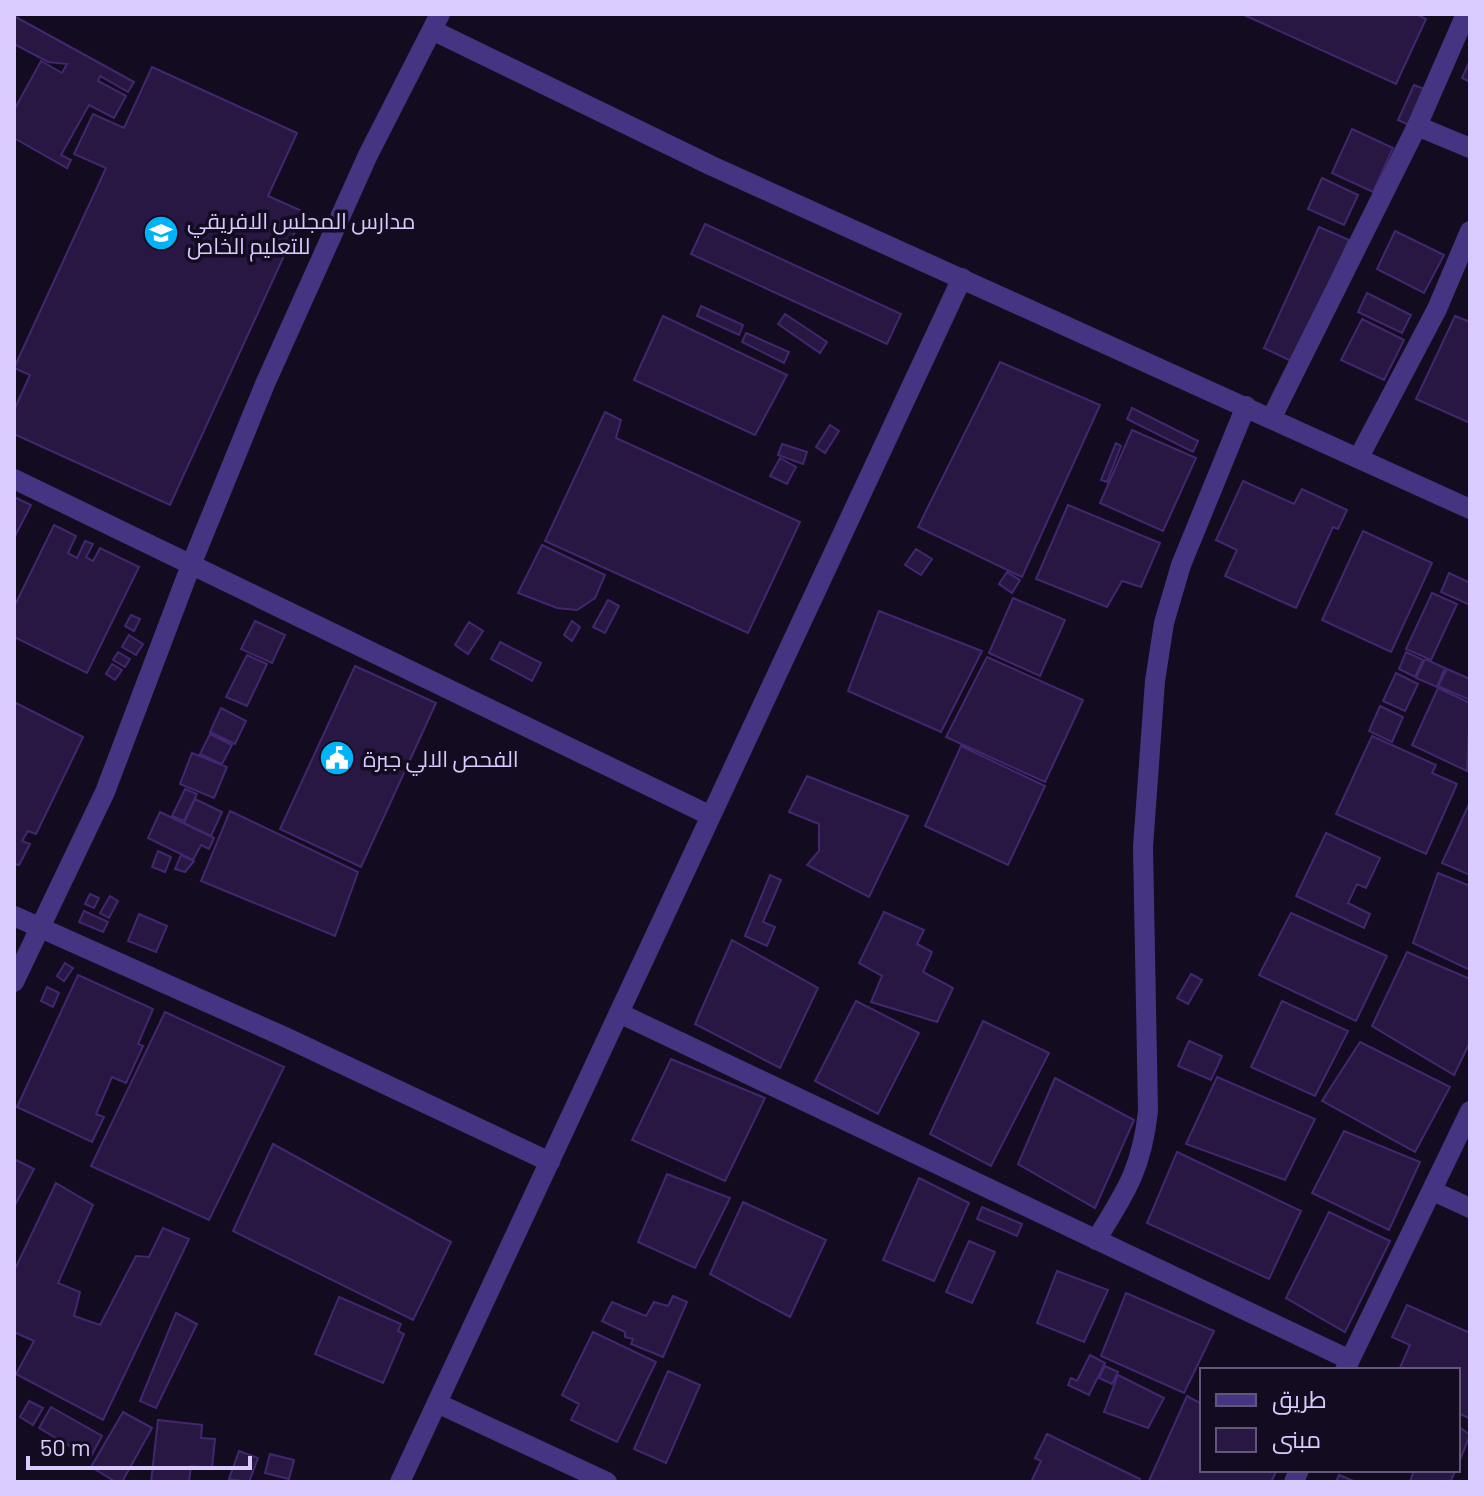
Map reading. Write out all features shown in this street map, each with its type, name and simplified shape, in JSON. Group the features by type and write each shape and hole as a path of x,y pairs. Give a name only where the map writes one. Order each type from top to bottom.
{"street":[{"path":"1272,417 1417,126 1466,14"},
{"path":"14,982 105,792 191,565 343,210 436,22 712,166 1470,509"},
{"path":"1417,126 1470,148"},
{"path":"1359,457 1437,309 1470,231"},
{"path":"400,1482 962,278"},
{"path":"1096,1240 1126,1193 1143,1153 1148,1111 1143,847 1155,681 1164,623 1181,565 1246,406"},
{"path":"14,479 711,816"},
{"path":"14,916 287,1038 550,1162"},
{"path":"619,1013 1096,1240 1348,1365 1470,1111"},
{"path":"1433,1191 1470,1208"},
{"path":"437,1403 607,1482"}],"building":[{"path":"1242,14 1416,14 1426,19 1396,84"},
{"path":"14,16 134,82 128,92 100,76 98,81 126,96 114,118 89,105 61,155 71,160 67,168 14,138 14,110 41,61 62,73 67,64 48,62 14,44"},
{"path":"1470,60 1470,82 1462,78"},
{"path":"152,67 297,133 268,196 304,212 170,505 14,434 14,410 30,375 14,368 106,168 74,154 93,114 124,128"},
{"path":"1414,85 1427,90 1411,126 1398,120"},
{"path":"1352,129 1393,148 1373,192 1332,173"},
{"path":"1322,178 1358,195 1344,225 1308,209"},
{"path":"705,224 901,314 887,344 691,254"},
{"path":"1319,227 1349,240 1293,362 1264,348"},
{"path":"1395,231 1444,255 1424,293 1377,269"},
{"path":"1367,293 1411,315 1402,333 1358,312"},
{"path":"701,306 743,325 739,335 697,316"},
{"path":"785,314 827,342 820,353 778,324"},
{"path":"663,316 787,375 755,435 634,380"},
{"path":"1455,316 1470,322 1470,423 1416,399"},
{"path":"1362,319 1404,340 1384,380 1341,360"},
{"path":"746,333 789,352 784,363 742,342"},
{"path":"1000,362 1100,405 1022,577 918,527"},
{"path":"1132,408 1198,441 1193,452 1127,419"},
{"path":"605,412 621,420 616,438 800,522 748,633 545,541"},
{"path":"830,425 839,431 825,453 816,447"},
{"path":"1132,430 1196,458 1163,531 1100,503"},
{"path":"1116,443 1121,446 1107,482 1101,480"},
{"path":"782,444 807,452 803,464 778,455"},
{"path":"780,458 796,467 787,484 770,476"},
{"path":"1243,481 1294,504 1302,489 1347,510 1338,529 1333,527 1296,608 1225,576 1237,550 1216,540"},
{"path":"14,497 31,505 14,538"},
{"path":"1068,505 1160,543 1141,587 1122,581 1107,607 1036,579"},
{"path":"54,525 76,536 68,553 77,558 85,541 93,544 86,557 93,561 100,548 139,567 87,673 14,637 14,607"},
{"path":"1363,531 1432,563 1391,652 1322,620"},
{"path":"542,545 605,575 595,598 577,610 557,608 518,593"},
{"path":"916,549 932,559 921,575 905,565"},
{"path":"1007,572 1020,580 1012,593 999,584"},
{"path":"1449,573 1470,583 1470,605 1441,592"},
{"path":"1432,593 1457,604 1431,660 1406,649"},
{"path":"1013,598 1065,620 1040,676 989,653"},
{"path":"608,600 619,606 605,633 593,627"},
{"path":"879,611 982,651 941,732 848,691"},
{"path":"131,615 140,619 134,631 125,626"},
{"path":"255,621 285,635 272,663 241,649"},
{"path":"572,621 580,627 572,641 564,635"},
{"path":"469,622 483,631 468,654 455,645"},
{"path":"129,635 143,644 136,655 122,647"},
{"path":"500,642 541,663 532,681 491,659"},
{"path":"118,652 130,659 125,667 113,660"},
{"path":"1406,652 1423,660 1415,677 1399,669"},
{"path":"247,655 267,664 247,706 226,697"},
{"path":"987,657 1083,700 1045,782 946,737"},
{"path":"1425,659 1445,668 1437,687 1416,678"},
{"path":"112,664 122,670 115,680 106,674"},
{"path":"355,666 436,703 361,867 280,829"},
{"path":"1447,669 1470,679 1470,700 1438,686"},
{"path":"1396,673 1418,684 1405,711 1383,701"},
{"path":"1438,688 1470,703 1467,771 1412,745"},
{"path":"14,702 83,737 36,834 28,831 22,841 30,844 19,865 14,864"},
{"path":"1380,706 1403,717 1392,742 1369,731"},
{"path":"221,708 246,721 235,744 210,732"},
{"path":"210,734 232,745 222,764 200,754"},
{"path":"1372,736 1436,765 1432,773 1457,784 1426,854 1336,814"},
{"path":"961,746 1045,786 1008,865 925,826"},
{"path":"192,753 227,767 214,798 180,784"},
{"path":"807,776 908,816 869,897 807,865 819,851 819,824 789,812"},
{"path":"185,789 197,794 184,821 172,816"},
{"path":"195,799 222,812 211,836 184,823"},
{"path":"1470,802 1470,875 1442,863"},
{"path":"230,811 358,872 335,936 201,881"},
{"path":"160,812 214,838 209,849 201,845 193,860 148,838"},
{"path":"1326,833 1380,858 1366,888 1357,884 1348,903 1370,914 1364,928 1296,896"},
{"path":"158,851 171,857 165,872 152,867"},
{"path":"181,855 194,861 185,872 175,869"},
{"path":"1438,873 1470,886 1470,970 1413,943"},
{"path":"770,875 781,880 763,922 775,927 767,946 745,936"},
{"path":"90,894 99,898 94,908 85,904"},
{"path":"110,896 118,901 109,918 100,913"},
{"path":"84,911 108,922 103,932 79,922"},
{"path":"884,912 924,930 917,944 932,952 923,972 953,988 937,1022 871,1002 882,976 859,963"},
{"path":"1291,913 1387,956 1356,1021 1259,975"},
{"path":"139,914 167,926 156,952 128,941"},
{"path":"732,940 818,988 780,1068 695,1024"},
{"path":"1407,952 1470,979 1470,1042 1454,1075 1372,1026"},
{"path":"65,963 73,968 64,981 57,976"},
{"path":"1191,974 1202,980 1188,1004 1177,998"},
{"path":"78,975 153,1009 138,1044 143,1046 126,1083 112,1077 96,1114 104,1117 92,1142 17,1107"},
{"path":"47,987 59,993 53,1007 41,1001"},
{"path":"856,1001 919,1033 878,1114 815,1081"},
{"path":"1282,1001 1348,1031 1315,1096 1251,1067"},
{"path":"165,1012 284,1067 209,1220 91,1166"},
{"path":"983,1021 1049,1053 991,1166 930,1134"},
{"path":"1189,1041 1222,1056 1211,1080 1178,1066"},
{"path":"1360,1042 1450,1087 1415,1152 1322,1101"},
{"path":"671,1059 765,1098 725,1181 632,1140"},
{"path":"1217,1077 1315,1119 1285,1180 1186,1144"},
{"path":"1055,1078 1134,1120 1095,1208 1018,1164"},
{"path":"1344,1131 1420,1162 1389,1230 1312,1193"},
{"path":"273,1144 451,1242 413,1320 233,1231"},
{"path":"1177,1152 1301,1211 1269,1279 1147,1223"},
{"path":"14,1159 34,1169 14,1207"},
{"path":"667,1174 730,1198 695,1268 638,1242"},
{"path":"919,1178 969,1203 934,1281 883,1260"},
{"path":"56,1183 93,1205 58,1283 80,1292 74,1316 100,1325 136,1256 149,1257 163,1228 189,1239 103,1420 16,1374 34,1341 14,1332 14,1271"},
{"path":"743,1202 826,1240 790,1317 710,1274"},
{"path":"982,1207 1022,1224 1017,1236 977,1219"},
{"path":"1329,1212 1390,1241 1345,1332 1286,1298"},
{"path":"969,1241 995,1252 972,1303 946,1292"},
{"path":"1057,1271 1108,1290 1084,1342 1037,1323"},
{"path":"1126,1293 1214,1331 1184,1393 1101,1356"},
{"path":"673,1296 687,1302 663,1357 631,1344 633,1339 625,1337 625,1332 602,1321 612,1302 646,1316 654,1302 668,1306"},
{"path":"339,1297 401,1324 398,1331 404,1334 383,1383 315,1354"},
{"path":"1407,1305 1470,1333 1469,1418 1460,1414 1460,1368 1400,1368 1410,1345 1392,1337"},
{"path":"176,1313 197,1324 156,1408 140,1401"},
{"path":"593,1332 656,1362 617,1442 571,1420 579,1404 562,1395"},
{"path":"1090,1355 1105,1363 1089,1395 1068,1385 1071,1378 1077,1381"},
{"path":"1105,1366 1118,1372 1112,1384 1099,1378"},
{"path":"668,1371 700,1385 666,1463 634,1449"},
{"path":"1118,1375 1164,1398 1148,1428 1104,1412"},
{"path":"1187,1396 1200,1403 1200,1472 1276,1472 1271,1482 1149,1481"},
{"path":"29,1401 43,1408 33,1425 20,1417"},
{"path":"51,1407 102,1436 90,1458 39,1428"},
{"path":"123,1412 152,1428 122,1482 116,1482 91,1467"},
{"path":"158,1420 202,1425 201,1438 215,1439 212,1468 191,1466 189,1482 151,1482"},
{"path":"1460,1428 1470,1435 1460,1460"},
{"path":"1047,1434 1140,1479 1138,1482 1031,1482 1041,1461 1035,1458"},
{"path":"239,1451 258,1458 249,1482 229,1479"},
{"path":"270,1454 294,1460 289,1479 265,1473"},
{"path":"1413,1472 1455,1472 1450,1482 1410,1482"},
{"path":"1339,1475 1356,1482 1336,1482"}],"place":[{"name":"مدارس المجلس الافريقي للتعليم الخاص","path":"161,233"},
{"name":"الفحص الالي جبرة","path":"337,758"}]}
